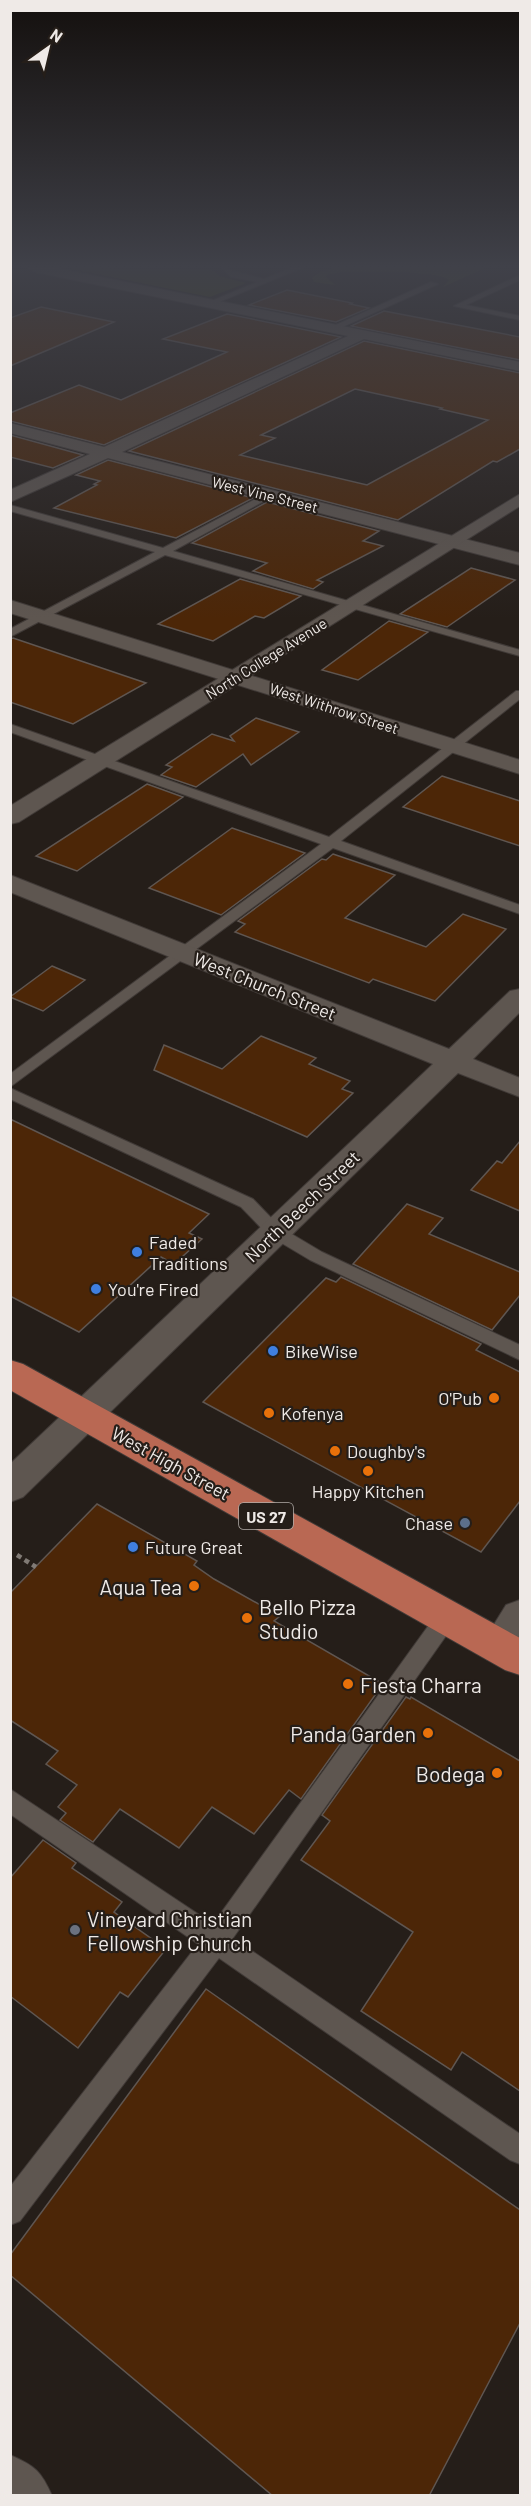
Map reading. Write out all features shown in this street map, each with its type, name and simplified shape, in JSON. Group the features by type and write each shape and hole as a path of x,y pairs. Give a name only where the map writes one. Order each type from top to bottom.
{"highway":[{"name":"West High Street","path":"10,1373 447,1617 514,1641"}],"street":[{"path":"10,497 253,385"},
{"name":"West Vine Street","path":"10,428 520,559"},
{"name":"North College Avenue","path":"10,817 520,499"},
{"name":"West Withrow Street","path":"10,606 520,767"},
{"name":"West Church Street","path":"10,883 520,1088"},
{"name":"North Beech Street","path":"10,1487 520,997"},
{"path":"10,2484 23,2496"}],"lane":[{"path":"10,634 270,495"},
{"path":"10,508 520,653"},
{"path":"10,1082 349,829 520,694"},
{"path":"10,728 520,910"},
{"path":"10,1092 247,1203 274,1231 316,1256 520,1353"},
{"path":"10,2211 216,1941 447,1617"},
{"path":"10,1800 520,2150"}],"path":[{"path":"17,1556 36,1567"}],"building":[{"path":"79,385 121,400 154,385 236,385 104,445 10,421 10,413"},
{"path":"270,385 520,385 520,449 497,462 493,461 398,520 129,451","holes":["355,389 442,408 440,409 488,420 367,485 240,455 275,438 261,435"]},
{"path":"10,435 83,455 53,468 10,457"},
{"path":"108,460 253,498 176,538 54,508 97,485 94,484 100,481 76,475"},
{"path":"267,502 379,531 363,541 383,546 317,580 323,582 313,589 253,571 267,563 192,543"},
{"path":"471,568 515,580 447,627 400,614"},
{"path":"240,579 301,596 264,618 255,616 213,641 158,624"},
{"path":"389,621 428,632 358,680 322,670"},
{"path":"13,638 146,683 73,724 10,702 10,639"},
{"path":"256,718 299,732 251,765 243,754 196,787 161,775 172,767 166,765 212,734 234,741 230,736"},
{"path":"442,776 520,801 520,846 403,807"},
{"path":"147,784 183,797 77,871 36,856"},
{"path":"232,828 305,853 221,915 149,888"},
{"path":"333,854 395,875 345,918 426,947 463,914 506,929 435,1001 373,979 369,983 235,932 245,924 238,921 322,859 326,860"},
{"path":"52,966 85,980 43,1011 10,997"},
{"path":"261,1036 316,1058 309,1064 350,1081 342,1089 353,1093 307,1137 154,1070 164,1045 222,1069"},
{"path":"10,1119 209,1214 189,1233 202,1239 174,1264 161,1257 79,1332 10,1296"},
{"path":"520,1141 520,1211 471,1190 497,1161 502,1163"},
{"path":"407,1204 443,1218 429,1234 520,1272 520,1295 492,1330 353,1264"},
{"path":"341,1277 481,1344 476,1350 520,1372 520,1501 481,1552 203,1402 326,1278 336,1282"},
{"path":"97,1504 197,1561 194,1565 214,1579 280,1616 274,1621 383,1684 301,1799 289,1790 254,1834 212,1807 179,1848 120,1809 93,1842 60,1820 66,1813 58,1807 77,1785 46,1764 58,1751 10,1720 10,1593"},
{"path":"406,1697 410,1699 411,1697 520,1761 520,2091 462,2052 451,2070 361,2011 413,1932 301,1860 330,1821 322,1815"},
{"name":"Vineyard Christian Fellowship Church","path":"43,1840 76,1863 72,1868 122,1902 114,1912 166,1949 128,1997 120,1992 78,2048 10,1996 10,1878"},
{"path":"206,1989 520,2210 520,2323 429,2496 273,2496 10,2275 10,2255"}],"place":[{"name":"Faded Traditions","path":"137,1252"},
{"name":"You're Fired","path":"96,1289"},
{"name":"BikeWise","path":"273,1351"},
{"name":"O'Pub","path":"494,1398"},
{"name":"Kofenya","path":"269,1413"},
{"name":"Doughby's","path":"335,1451"},
{"name":"Happy Kitchen","path":"368,1471"},
{"name":"Chase","path":"465,1523"},
{"name":"Future Great","path":"133,1547"},
{"name":"Aqua Tea","path":"194,1586"},
{"name":"Bello Pizza Studio","path":"247,1618"},
{"name":"Fiesta Charra","path":"348,1684"},
{"name":"Panda Garden","path":"428,1733"},
{"name":"Bodega","path":"497,1773"},
{"name":"Vineyard Christian Fellowship Church","path":"75,1930"}]}
